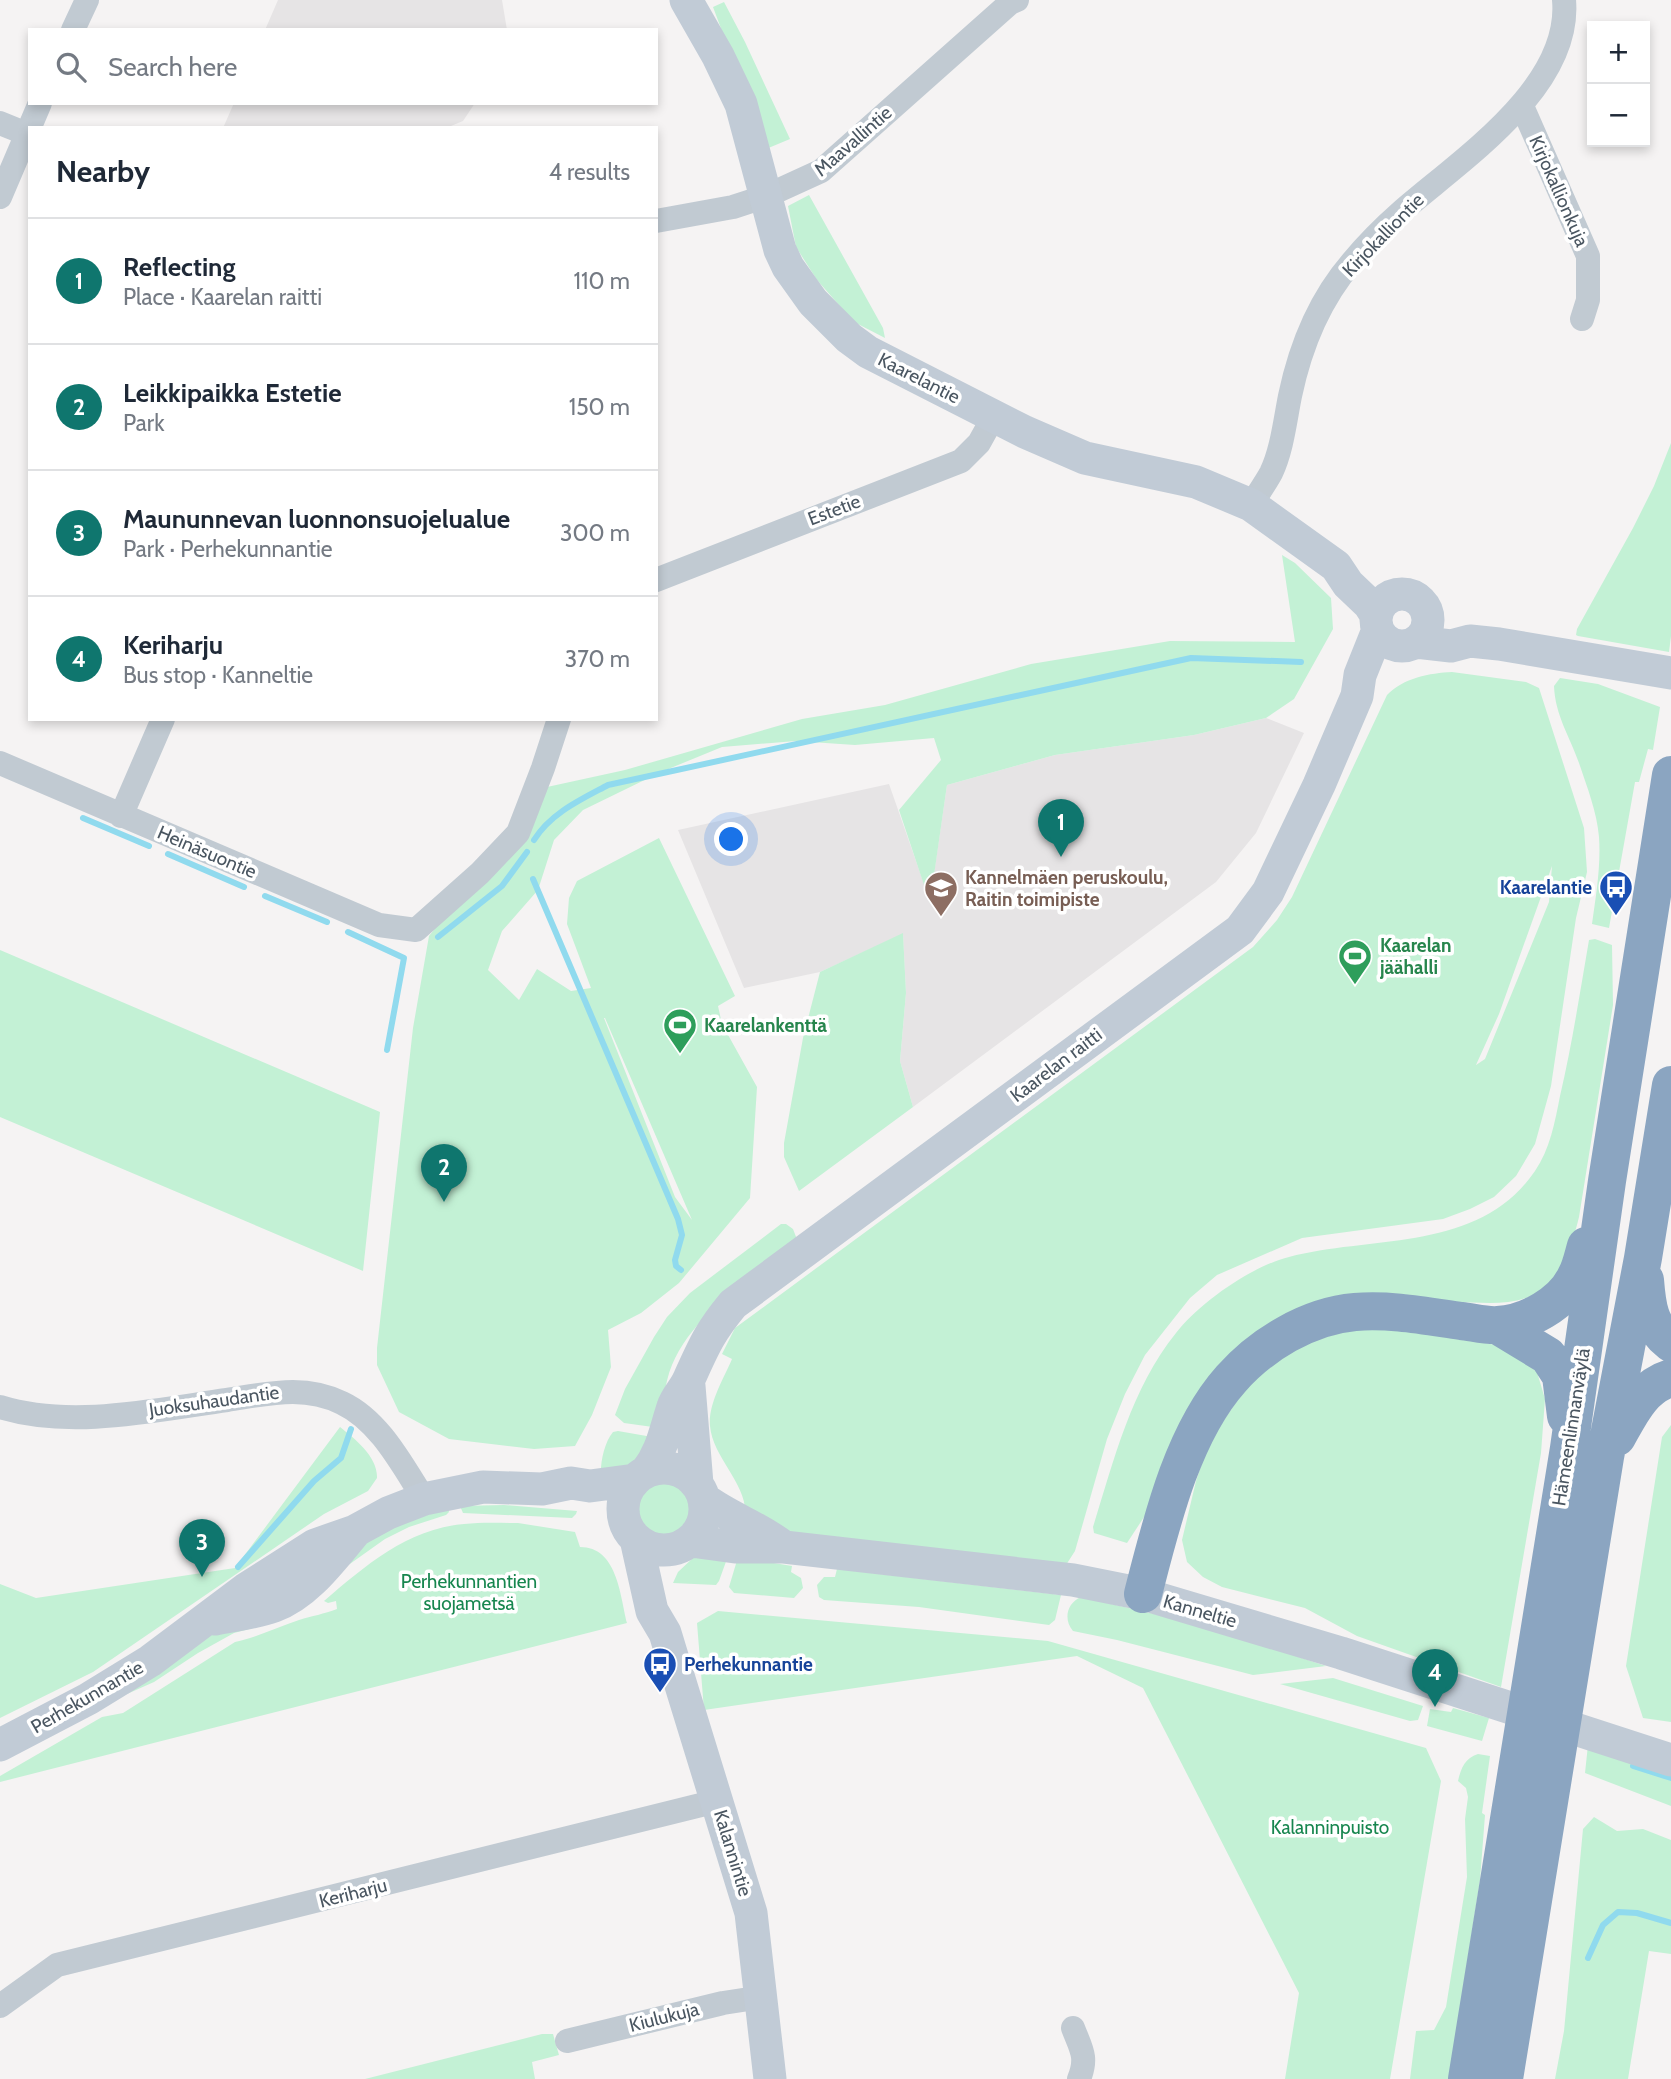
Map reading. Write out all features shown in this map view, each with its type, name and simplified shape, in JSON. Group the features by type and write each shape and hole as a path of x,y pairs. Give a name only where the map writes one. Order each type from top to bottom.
{"highway":[{"name":"Hämeenlinnanväylä","path":"1504,2079 1532,1790 1534,1654 1569,1448 1607,1181 1671,775"},
{"name":"Hämeenlinnanväylä","path":"1467,2079 1532,1790 1572,1666 1605,1457 1643,1258 1671,1085"},
{"path":"1143,1594 1174,1489 1202,1422 1230,1379 1268,1347 1305,1325 1354,1312 1391,1312 1497,1325 1531,1316 1550,1306 1567,1290 1576,1276 1607,1181"},
{"path":"1643,1258 1648,1312 1656,1328 1671,1343"},
{"path":"1497,1325 1548,1356 1561,1376 1569,1448"},
{"path":"1605,1457 1639,1399 1658,1382 1671,1378"}],"main road":[{"name":"Kaarelantie","path":"686,0 718,56 741,104 780,250 788,267 832,324 884,361 1085,458 1196,482 1251,505 1336,566 1348,584 1383,613"},
{"path":"1417,634 1423,605 1407,594 1383,613 1387,642 1397,646 1437,623 1470,641 1671,673"},
{"name":"Kaarelan raitti","path":"641,1476 657,1458 674,1404 689,1380 702,1346 733,1304 1240,930 1268,892 1319,785 1357,696 1360,675 1383,613"},
{"name":"Kaarelan raitti","path":"1357,696 1375,680 1393,655 1417,634"},
{"name":"Kaarelan raitti","path":"689,1380 691,1437 700,1491"},
{"path":"655,1469 674,1469 682,1472 700,1491 706,1507 702,1526 683,1545 658,1550 630,1530 624,1499 641,1476 655,1469"},
{"name":"Perhekunnantie","path":"0,1745 88,1699 150,1661 246,1589 315,1545 355,1531 388,1513 424,1499 484,1488 542,1489 571,1483 590,1486 641,1476"},
{"name":"Perhekunnantie","path":"542,1489 572,1502 601,1509 630,1530"},
{"name":"Kanneltie","path":"700,1491 721,1511 763,1531 784,1546"},
{"name":"Kalannintie","path":"630,1530 652,1611 665,1633 751,1913 770,2079"},
{"name":"Kanneltie","path":"683,1545 756,1548 784,1546 1073,1580 1143,1594 1341,1653 1671,1760"},
{"name":"Kalannintie","path":"665,1633 666,1587 683,1545"},
{"name":"Kanneltie","path":"1602,1736 1671,1746"}],"street":[{"path":"74,28 87,0"},
{"name":"Maavallintie","path":"658,220 733,207 810,178 827,167 937,66 1010,3 1017,0"},
{"name":"Kirjokalliontie","path":"1251,505 1274,465 1298,366 1312,327 1332,289 1350,264 1399,214 1522,106 1552,59 1565,13 1564,0"},
{"path":"30,126 39,105"},
{"name":"Kirjokallionkuja","path":"1522,106 1588,256 1588,300 1582,319"},
{"path":"0,123 27,134 0,197"},
{"name":"Estetie","path":"658,579 961,461 979,443 994,416"},
{"path":"121,816 162,721"},
{"name":"Heinäsuontie","path":"0,763 379,925 416,930 480,873 518,834 558,721"},
{"name":"Juoksuhaudantie","path":"0,1407 38,1416 68,1419 160,1409 284,1390 313,1394 344,1404 368,1421 389,1446 424,1499"},
{"name":"Keriharju","path":"0,2006 57,1965 717,1801"},
{"name":"Kiulukuja","path":"567,2041 723,2003 762,1997"},
{"path":"1073,2028 1085,2065 1079,2079"}],"shaded area":[{"path":"278,0 502,0 507,28 266,28"},
{"path":"233,105 474,105 463,121 451,126 224,126"},
{"name":"Kannelmäen peruskoulu, Raitin toimipiste","path":"1266,718 1304,733 1256,833 1216,882 913,1107 900,1061 906,993 903,934 820,972 744,988 678,830 889,784 930,901 947,785 1055,755 1194,735"}],"green space":[{"path":"724,2 790,139 766,149 713,7"},
{"path":"809,195 883,328 885,338 854,322 817,280 796,247 788,206"},
{"path":"1671,443 1669,652 1578,636 1577,629 1633,528"},
{"path":"1282,555 1295,563 1331,598 1333,629 1294,699 1266,718 1194,735 1055,755 947,785 930,903 899,810 941,760 934,738 855,745 796,741 722,747 661,772 583,810 554,840 538,890 502,931 488,970 519,1000 537,969 571,991 591,988 567,924 569,898 577,881 659,838 735,996 718,1006 722,1024 757,1087 750,1198 679,1283 641,1313 608,1330 611,1367 592,1415 575,1446 534,1449 449,1439 399,1412 377,1365 377,1348 413,1028 429,936 547,787 625,770 802,719 885,705 1031,664 1170,641 1295,642","holes":["605,1018 692,1220 675,1197"]},
{"path":"1452,672 1526,682 1539,688 1584,828 1587,872 1576,918 1551,1086 1535,1144 1516,1176 1494,1197 1443,1219 1302,1238 1217,1275 1190,1298 1145,1355 1125,1394 1107,1439 1075,1551 1066,1565 822,1542 745,1517 742,1494 717,1450 710,1426 714,1400 732,1359 722,1354 735,1328 1253,947 1277,920 1292,897 1387,695 1409,681 1426,675","holes":["1552,866 1549,902 1485,1059 1476,1065 1499,1014"]},
{"path":"1560,678 1598,684 1660,707 1653,750 1648,749 1639,782 1635,782 1609,928 1592,924 1599,870 1598,828 1585,781 1557,707 1554,686"},
{"path":"903,933 906,993 900,1061 913,1107 799,1191 784,1157 784,1143 803,1038 820,972"},
{"path":"1595,939 1612,945 1613,1005 1579,1217 1569,1249 1552,1280 1536,1294 1514,1301 1292,1311 1127,1543 1094,1533 1093,1527 1117,1451 1147,1378 1176,1333 1212,1298 1259,1268 1289,1257 1321,1250 1389,1242 1455,1228 1485,1216 1512,1197 1535,1171 1545,1154 1554,1125 1589,940"},
{"path":"0,950 380,1112 363,1271 0,1117"},
{"path":"781,1224 793,1229 798,1242 727,1296 695,1328 669,1372 660,1428 624,1423 615,1415 625,1389 667,1317 690,1293"},
{"path":"1365,1326 1410,1328 1506,1347 1537,1372 1545,1399 1541,1453 1501,1687 1357,1636 1305,1608 1222,1587 1203,1577 1187,1562 1182,1540 1196,1481 1209,1442 1254,1376 1301,1344"},
{"path":"1671,1425 1671,1722 1643,1718 1626,1666 1662,1437"},
{"path":"340,1427 364,1449 374,1463 377,1478 368,1491 324,1514 93,1672 0,1718 0,1584 36,1598 235,1568"},
{"path":"613,1432 658,1438 640,1463 601,1477 605,1447"},
{"path":"665,1482 684,1490 692,1509 684,1528 665,1536 646,1528 638,1509 646,1490"},
{"path":"504,1505 577,1511 572,1518 463,1513 460,1506"},
{"path":"448,1508 446,1515 409,1527 385,1539 264,1625 234,1633 154,1682 127,1694 216,1630 377,1532"},
{"name":"Perhekunnantien suojametsä","path":"471,1523 518,1523 575,1532 580,1547 592,1549 602,1555 615,1574 627,1623 0,1782 0,1776 102,1717 123,1713 235,1642 337,1609 336,1601 324,1601 371,1563 405,1541 443,1527"},
{"path":"728,1556 716,1585 673,1583 678,1572 694,1557"},
{"path":"738,1557 792,1566 791,1572 801,1578 803,1588 794,1598 734,1593 729,1587"},
{"path":"837,1569 1061,1595 1055,1620 1049,1625 919,1607 824,1600 819,1597 817,1585 824,1577 835,1577"},
{"path":"1081,1597 1202,1625 1326,1666 1253,1675 1073,1631 1068,1621 1068,1612 1072,1603"},
{"name":"Kalanninpuisto","path":"718,1611 1048,1641 1426,1748 1441,1781 1390,2079 1285,2079 1299,1993 1143,1688 1077,1656 704,1710 697,1623"},
{"path":"1333,1678 1423,1706 1418,1720 1410,1721 1280,1684"},
{"path":"1453,1708 1489,1718 1482,1741 1427,1726 1430,1709 1451,1712"},
{"path":"1588,1745 1671,1772 1671,1806 1585,1773"},
{"path":"1478,1754 1490,1756 1482,1813 1485,1815 1480,1880 1449,2079 1410,2079 1416,2031 1434,2030 1446,2007 1467,1877 1465,1819 1468,1797 1466,1788 1458,1781 1464,1764"},
{"path":"1594,1817 1617,1831 1643,1829 1671,1840 1671,1954 1649,1951 1628,2079 1555,2079 1564,2031 1583,1829"},
{"path":"542,2034 553,2034 559,2055 532,2062 535,2079 365,2079"}],"waterway":[{"path":"534,840 558,815 608,785 1191,658 1301,662"},
{"path":"83,818 149,846"},
{"path":"438,937 502,886 527,852"},
{"path":"168,854 244,887"},
{"path":"533,879 678,1219 682,1235 675,1260 676,1266 681,1270"},
{"path":"265,896 327,922"},
{"path":"348,932 404,958 387,1050"},
{"path":"238,1567 314,1481 341,1458 351,1429"},
{"path":"1633,1766 1671,1778"},
{"path":"1588,1958 1603,1925 1618,1912 1637,1913 1671,1923"}],"place":[{"name":"Reflecting","path":"1061,857"},
{"name":"Kaarelantie","path":"1616,917"},
{"name":"Kannelmäen peruskoulu, Raitin toimipiste","path":"941,918"},
{"name":"Kaarelan jäähalli","path":"1355,986"},
{"name":"Kaarelankenttä","path":"680,1055"},
{"name":"Leikkipaikka Estetie","path":"444,1202"},
{"name":"Maununnevan luonnonsuojelualue","path":"202,1577"},
{"name":"Perhekunnantie","path":"660,1694"},
{"name":"Keriharju","path":"1435,1707"}]}
